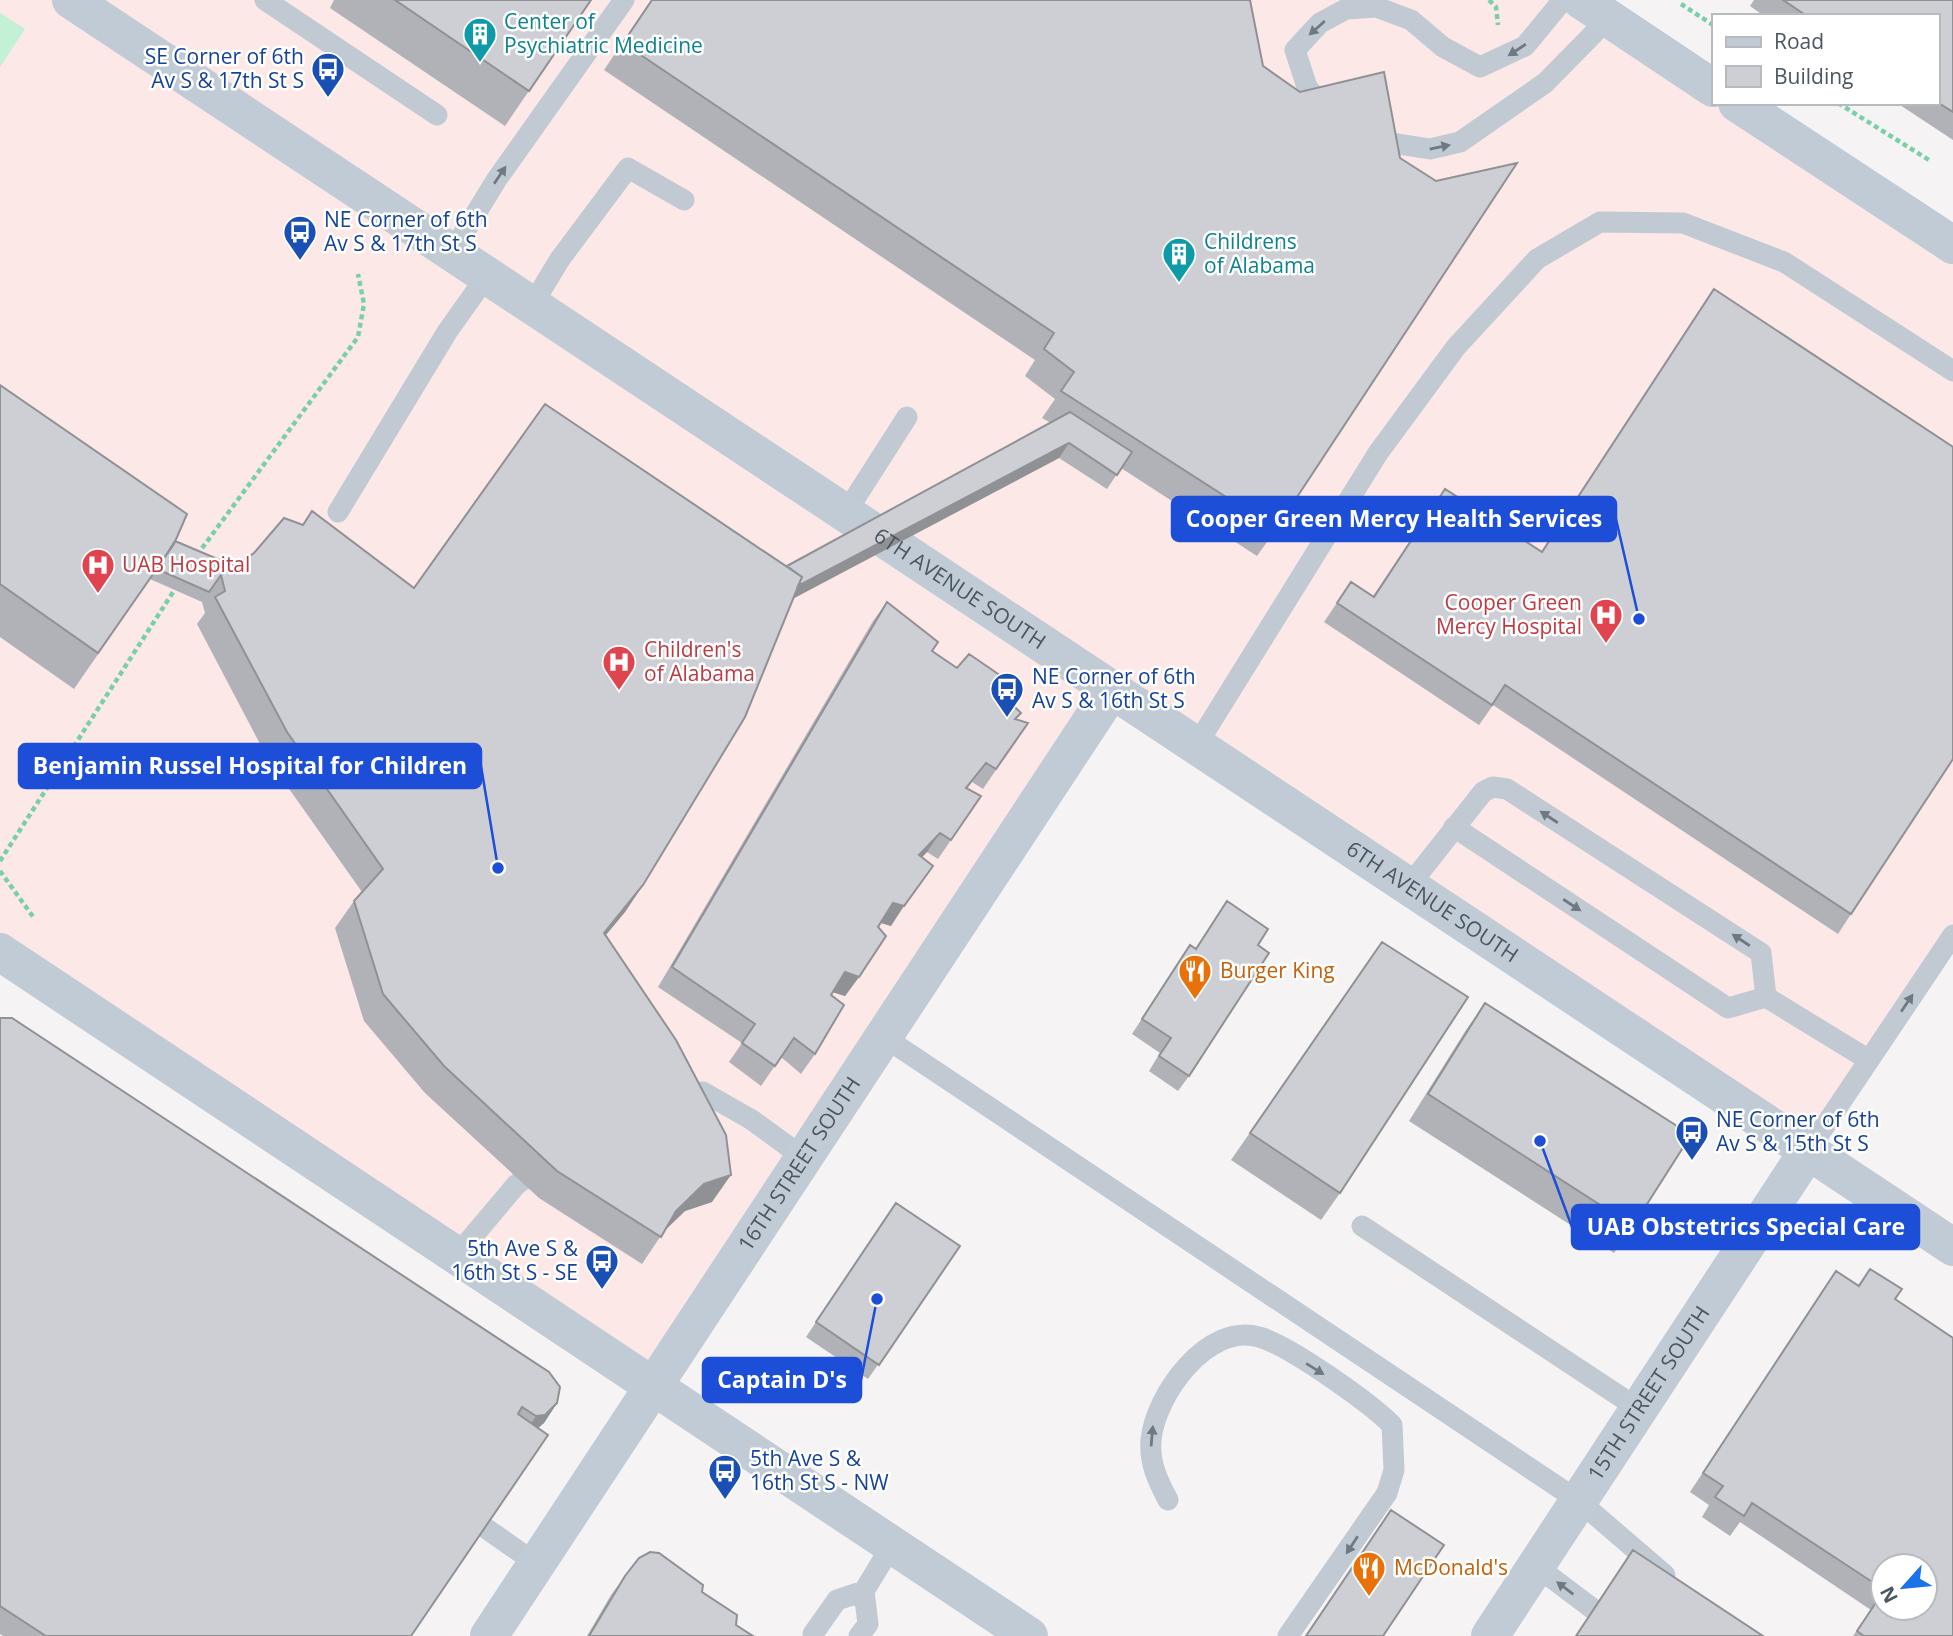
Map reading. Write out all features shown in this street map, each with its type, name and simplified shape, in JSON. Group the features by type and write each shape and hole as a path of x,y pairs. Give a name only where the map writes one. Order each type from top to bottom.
{"street":[{"name":"6TH AVENUE SOUTH","path":"71,0 1953,1247"},
{"path":"1585,4 1712,87"},
{"path":"1740,105 1953,245"},
{"name":"16TH STREET SOUTH","path":"489,1636 1111,691"},
{"path":"0,951 1029,1636"},
{"name":"15TH STREET SOUTH","path":"1490,1636 1808,1151"}],"lane":[{"path":"265,0 437,115"},
{"path":"451,254 497,179 624,0"},
{"path":"1324,109 1307,87 1295,50 1320,23 1346,9 1376,7 1411,20 1443,47 1480,67 1525,46 1585,4"},
{"path":"1373,139 1430,149 1460,142 1545,83 1585,4"},
{"path":"540,75 560,88"},
{"path":"531,307 560,259 628,168 684,201"},
{"path":"1196,746 1378,453 1456,347 1537,259 1600,222 1683,223 1784,262 1953,371"},
{"path":"338,512 447,332 486,277"},
{"path":"845,514 906,417"},
{"path":"1408,887 1483,792 1493,787 1507,789 1761,953 1766,997"},
{"path":"1454,827 1728,1008 1766,997 1869,1060"},
{"path":"1808,1151 1953,935"},
{"path":"884,1037 1580,1501 1661,1573 1684,1588"},
{"path":"658,1099 704,1092 752,1120 804,1158"},
{"path":"457,1255 516,1185 556,1155"},
{"path":"1362,1226 1639,1409"},
{"path":"1168,1500 1153,1471 1150,1443 1154,1419 1166,1393 1189,1365 1213,1343 1232,1335 1259,1337 1290,1353 1376,1408 1392,1426 1394,1470 1387,1493 1289,1636"},
{"path":"484,1527 537,1564"},
{"path":"859,1636 868,1624 864,1591 892,1545"},
{"path":"1536,1566 1593,1609"},
{"path":"813,1634 837,1600 864,1591"}],"path":[{"path":"1681,4 1712,24"},
{"path":"1841,105 1929,160"},
{"path":"195,559 278,442 332,375 358,337 365,304 358,274"},
{"path":"0,861 180,582"},
{"path":"0,871 34,918"}],"shaded area":[{"name":"Children's of Alabama","path":"0,0 1581,0 1712,86 1712,105 1740,105 1953,245 1953,935 1808,1151 1111,691 654,1387 0,950"}],"green space":[{"path":"0,13 25,29 0,67"}],"building":[{"path":"395,0 591,0 529,91"},
{"name":"Childrens of Alabama","path":"652,0 1250,0 1263,66 1300,92 1384,72 1400,158 1436,181 1517,163 1276,529 1061,391 1074,372 1044,349 1054,333 623,43"},
{"path":"1783,0 1953,0 1953,112 1939,103 1939,14 1804,14"},
{"path":"1714,289 1953,447 1953,759 1851,914 1505,685 1492,705 1337,603 1351,582 1374,597 1445,489 1542,552"},
{"path":"0,385 187,514 174,544 98,653 0,584"},
{"path":"545,404 802,577 745,717 643,885 604,933 676,1040 726,1135 731,1175 704,1184 676,1211 661,1237 557,1171 444,1066 383,994 354,901 383,869 287,732 215,597 225,591 221,575 254,553 284,518 303,525 312,511 414,588"},
{"path":"1070,412 1132,452 1117,475 1069,443 798,586 802,577 787,566"},
{"path":"175,541 234,566 221,575 209,592 157,569"},
{"path":"887,602 938,642 932,651 957,668 969,654 1004,678 997,690 1021,713 1015,719 1028,723 996,769 986,763 966,788 981,796 951,840 940,833 919,855 933,866 904,906 893,903 878,927 886,936 859,977 845,972 831,995 844,1005 815,1054 794,1038 775,1066 742,1043 755,1024 672,967"},
{"name":"Burger King","path":"1227,901 1268,929 1258,945 1269,953 1189,1076 1159,1056 1171,1038 1142,1019 1190,945 1196,949"},
{"path":"1382,942 1468,997 1340,1193 1250,1133"},
{"path":"1485,1003 1691,1135 1633,1226 1428,1094"},
{"path":"0,1018 12,1018 549,1372 560,1387 557,1403 545,1415 536,1416 522,1407 518,1414 548,1435 411,1636 46,1636 0,1606"},
{"path":"896,1203 960,1246 879,1365 816,1322"},
{"path":"1870,1269 1902,1289 1895,1299 1953,1338 1953,1636 1864,1636 1857,1631 1869,1613 1869,1622 1939,1622 1939,1552 1869,1552 1869,1580 1752,1503 1744,1516 1715,1497 1723,1486 1703,1473 1836,1271 1859,1286"},
{"name":"McDonald's","path":"1391,1510 1444,1545 1383,1636 1306,1636"},
{"path":"1633,1550 1763,1636 1576,1636"},
{"path":"650,1552 659,1553 703,1585 702,1592 737,1615 736,1625 753,1636 589,1636 625,1576 639,1558"}],"place":[{"name":"Center of Psychiatric Medicine","path":"480,64"},
{"name":"SE Corner of 6th Av S & 17th St S","path":"328,99"},
{"name":"NE Corner of 6th Av S & 17th St S","path":"300,262"},
{"name":"Childrens of Alabama","path":"1179,284"},
{"name":"UAB Hospital","path":"98,595"},
{"name":"Cooper Green Mercy Health Services","path":"1639,619"},
{"name":"Cooper Green Mercy Hospital","path":"1606,645"},
{"name":"Children's of Alabama","path":"619,692"},
{"name":"NE Corner of 6th Av S & 16th St S","path":"1007,719"},
{"name":"Benjamin Russel Hospital for Children","path":"498,868"},
{"name":"Burger King","path":"1195,1001"},
{"name":"UAB Obstetrics Special Care","path":"1540,1141"},
{"name":"NE Corner of 6th Av S & 15th St S","path":"1692,1162"},
{"name":"5th Ave S & 16th St S - SE","path":"602,1291"},
{"name":"Captain D's","path":"877,1299"},
{"name":"5th Ave S & 16th St S - NW","path":"725,1501"},
{"name":"McDonald's","path":"1369,1598"}]}
